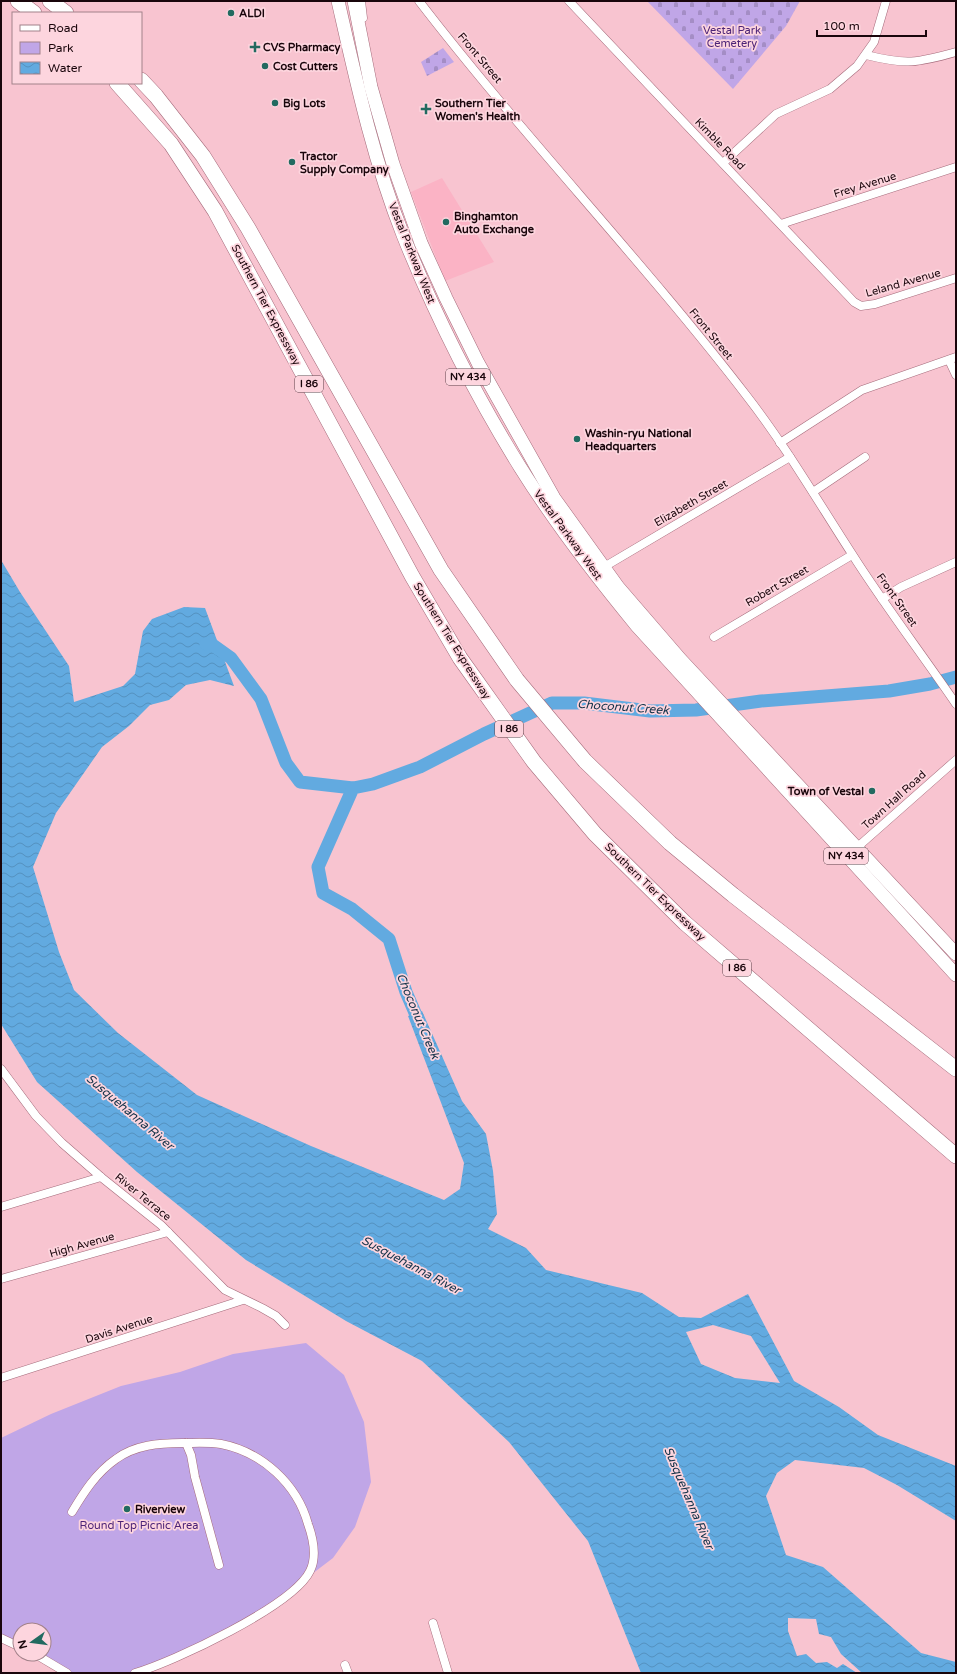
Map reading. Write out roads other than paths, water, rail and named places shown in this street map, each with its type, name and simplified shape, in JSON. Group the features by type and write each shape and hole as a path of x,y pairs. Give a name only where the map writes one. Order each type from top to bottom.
{"highway":[{"path":"18,1 33,12"},
{"path":"50,1 65,12"},
{"name":"Southern Tier Expressway","path":"142,81 156,96 204,156 248,228 441,570 517,680 590,766 670,843 733,895 956,1069"},
{"name":"Southern Tier Expressway","path":"118,84 171,144 216,211 412,576 460,658 534,762 595,834 685,923 956,1156"}],"main road":[{"name":"Vestal Parkway West","path":"338,1 357,86 372,141 403,234 430,297 466,373 520,467 561,528 637,626 709,698 752,736 956,954"},
{"name":"Vestal Parkway West","path":"354,1 371,87 394,164 422,243 446,298 478,363 554,498 604,567 681,660 738,735 847,857 956,975"}],"street":[{"path":"361,1 365,51"},
{"name":"Front Street","path":"419,1 674,305 747,396 790,457 852,555 956,704"},
{"name":"Kimble Road","path":"569,1 855,303"},
{"path":"723,163 776,114 830,89 843,80 866,55 874,42 886,1"},
{"path":"866,55 893,62 914,62 956,52"},
{"name":"Frey Avenue","path":"781,224 956,167"},
{"name":"Leland Avenue","path":"855,303 861,306 875,304 956,278"},
{"path":"780,443 862,390 952,358 956,375"},
{"name":"Elizabeth Street","path":"604,567 790,457"},
{"path":"813,492 865,457"},
{"name":"Robert Street","path":"714,637 852,555"},
{"path":"882,599 902,587 956,562"},
{"name":"Town Hall Road","path":"847,857 956,760"},
{"name":"River Terrace","path":"1,1069 36,1116 72,1152 168,1232 225,1290 276,1316 285,1325"},
{"path":"1,1207 101,1177"},
{"name":"High Avenue","path":"1,1279 168,1232"},
{"name":"Davis Avenue","path":"1,1378 243,1300"},
{"path":"186,1443 191,1455 195,1477 219,1565"},
{"path":"72,1512 89,1484 101,1470 116,1458 134,1449 150,1445 211,1443 232,1447 258,1458 290,1486 307,1517 313,1544 311,1570 304,1580 273,1605 224,1634 171,1660 135,1673"},
{"path":"433,1623 448,1673"},
{"path":"1,1638 12,1643"},
{"path":"48,1662 67,1673"}],"water":[{"name":"Susquehanna River","path":"1,560 20,592 69,666 74,702 123,686 135,674 143,631 152,619 184,607 205,608 234,686 210,680 186,685 169,700 150,705 129,726 102,747 56,813 33,867 59,952 74,990 118,1033 197,1095 311,1146 444,1200 460,1189 464,1163 408,1016 422,1011 462,1101 486,1134 493,1171 497,1214 488,1229 526,1248 546,1270 642,1293 679,1317 701,1318 748,1294 794,1381 839,1407 878,1435 956,1466 956,1521 897,1485 864,1468 795,1460 777,1473 766,1496 786,1555 823,1567 921,1653 956,1662 956,1673 862,1673 841,1654 831,1637 819,1634 816,1619 788,1618 788,1631 797,1656 806,1654 816,1663 827,1662 837,1668 843,1664 857,1673 641,1673 588,1541 509,1442 422,1361 346,1321 246,1260 137,1172 37,1082 1,1024","holes":["713,1325 751,1336 780,1383 735,1378 701,1364 686,1332"]}],"waterway":[{"name":"Choconut Creek","path":"206,644 210,643 231,658 261,699 286,763 300,782 353,788"},
{"name":"Choconut Creek","path":"422,1029 406,992 389,939 352,909 323,893 318,867 353,788 373,784 420,767 484,734 552,703 584,703 650,711 696,710 761,701 889,691 930,684 956,677"}],"place":[{"name":"ALDI","path":"231,13"},
{"name":"CVS Pharmacy","path":"255,47"},
{"name":"Cost Cutters","path":"265,66"},
{"name":"Big Lots","path":"275,103"},
{"name":"Southern Tier Women's Health","path":"426,109"},
{"name":"Tractor Supply Company","path":"292,162"},
{"name":"Binghamton Auto Exchange","path":"446,222"},
{"name":"Washin-ryu National Headquarters","path":"577,439"},
{"name":"Town of Vestal","path":"872,791"},
{"name":"Riverview","path":"127,1509"}],"park label":[{"name":"Vestal Park Cemetery","path":"732,36"},
{"name":"Round Top Picnic Area","path":"139,1525"}]}
